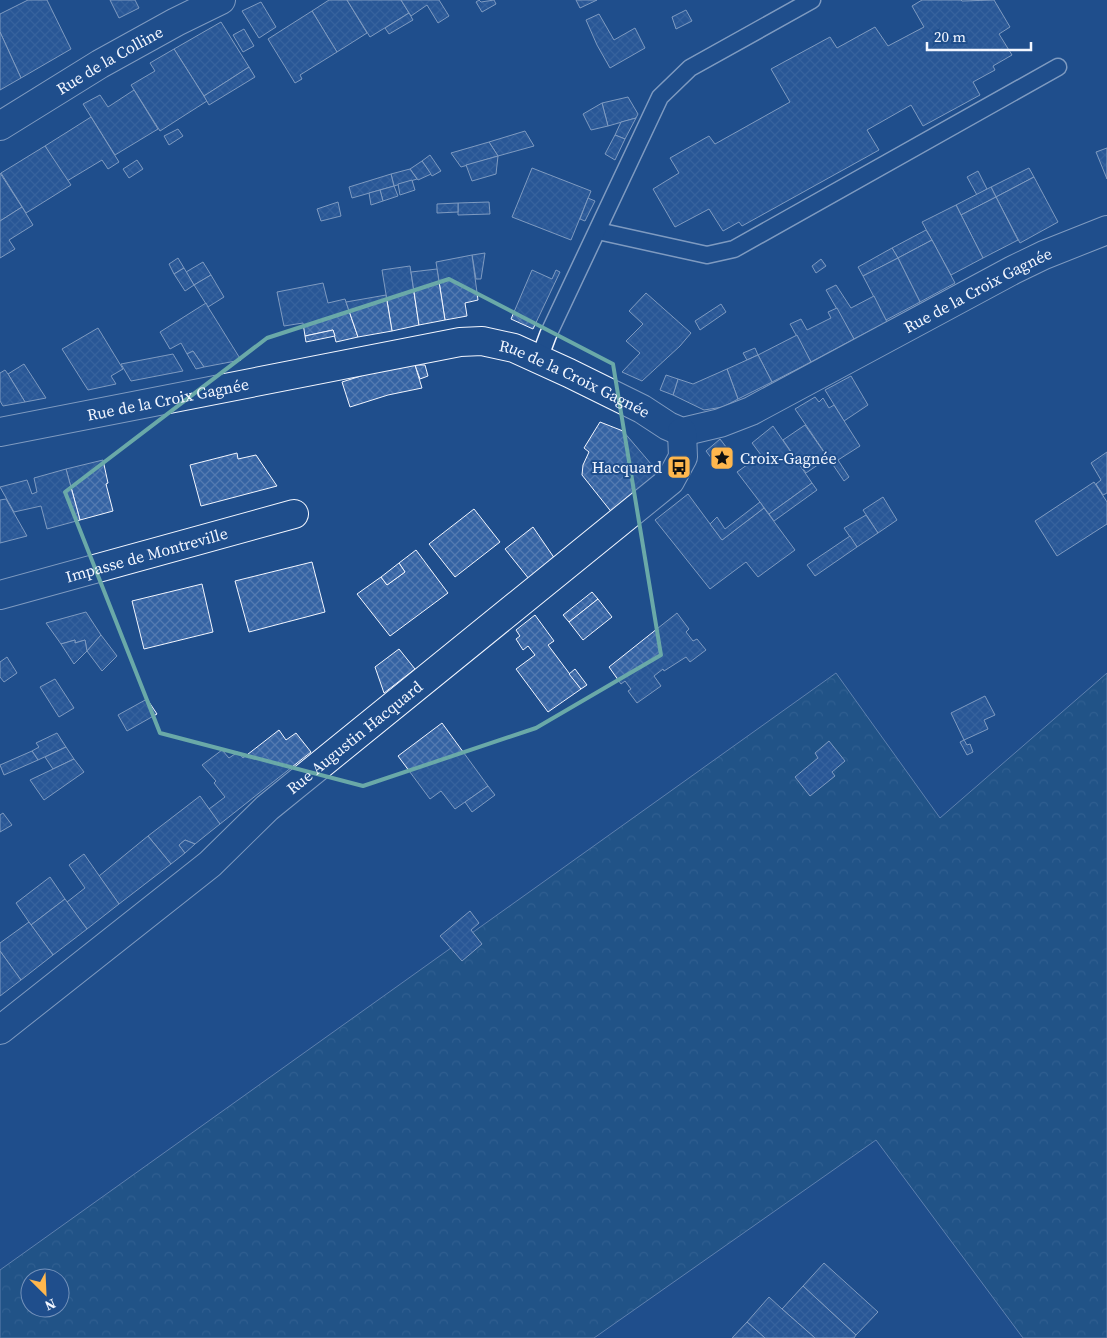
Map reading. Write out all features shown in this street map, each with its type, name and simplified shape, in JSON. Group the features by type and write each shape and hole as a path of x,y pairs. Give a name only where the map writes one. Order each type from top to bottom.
{"street":[{"name":"Rue de la Colline","path":"0,126 100,64 221,0"},
{"name":"Rue de la Croix Gagnée","path":"0,432 460,342 482,341 500,344 538,359 642,409 668,426 682,432 720,423 750,411 1013,270 1044,255 1107,230"},
{"name":"Rue Augustin Hacquard","path":"0,1030 210,864 267,808 670,481 683,457 682,432"},
{"name":"Impasse de Montreville","path":"0,595 294,514"}],"lane":[{"path":"538,359 660,97 690,68 812,0"},
{"path":"598,231 707,255 734,249 1058,67"}],"highlighted area":[{"path":"449,279 613,364 661,655 536,728 363,786 160,733 65,492 267,338"}],"green space":[{"path":"836,673 940,818 1107,673 1107,1338 1023,1338 876,1140 594,1338 0,1338 0,1270"}],"building":[{"path":"28,0 47,0 71,49 21,78 0,32 0,14"},
{"path":"110,0 135,0 139,8 119,18"},
{"path":"329,0 347,0 367,33 337,52 312,11"},
{"path":"347,0 401,0 409,13 370,37"},
{"path":"401,0 439,0 449,16 438,23 427,5 411,16"},
{"path":"479,0 481,2 494,0 496,4 482,12 476,2"},
{"path":"576,0 597,0 580,8"},
{"path":"922,0 994,0 1010,27 999,34 1012,55 993,66 995,70 973,82 980,95 923,126 911,105 867,130 879,150 742,226 739,222 723,231 709,209 675,227 653,189 679,173 670,158 709,136 715,144 790,102 771,69 830,37 837,48 875,27 888,46 924,27 912,6"},
{"path":"261,2 276,27 259,38 242,11"},
{"path":"686,10 692,21 676,29 672,17"},
{"path":"312,11 337,52 300,75 302,79 295,83 268,39"},
{"path":"409,13 413,20 389,34 385,28"},
{"path":"599,14 614,40 635,28 645,48 610,68 586,20"},
{"path":"221,22 249,67 204,96 174,49"},
{"path":"244,29 254,46 243,52 233,35"},
{"path":"0,32 21,78 0,90"},
{"path":"174,49 207,101 160,131 131,85 155,71 150,63"},
{"path":"249,67 255,77 209,105 204,96"},
{"path":"134,90 158,129 115,155 83,104 100,95 108,107"},
{"path":"628,97 638,114 636,118 608,126 602,103"},
{"path":"602,103 608,126 591,130 583,114"},
{"path":"91,117 119,162 108,169 102,160 67,181 45,146"},
{"path":"636,118 625,139 615,135 621,122"},
{"path":"178,129 183,136 169,145 164,136"},
{"path":"525,131 534,146 498,156 489,142"},
{"path":"615,135 625,139 615,160 605,154"},
{"path":"489,142 498,156 461,167 451,153"},
{"path":"45,146 71,185 26,213 1,173"},
{"path":"1107,148 1107,179 1096,152"},
{"path":"430,155 441,171 432,176 422,161"},
{"path":"498,156 496,174 472,181 466,165"},
{"path":"137,160 143,169 129,178 123,169"},
{"path":"422,161 431,174 418,180 410,169"},
{"path":"532,168 591,191 571,240 512,217"},
{"path":"1029,168 1034,177 996,197 991,187"},
{"path":"410,169 417,179 394,186 391,174"},
{"path":"978,171 987,189 977,195 967,177"},
{"path":"0,173 22,207 0,221"},
{"path":"391,174 394,186 352,198 349,187"},
{"path":"1034,177 1058,222 1020,243 996,197"},
{"path":"412,180 415,190 400,195 398,184"},
{"path":"394,186 398,196 383,201 380,190"},
{"path":"991,187 996,197 961,215 956,205"},
{"path":"380,190 383,201 371,205 369,193"},
{"path":"996,197 1018,240 983,258 961,215"},
{"path":"588,198 595,201 585,221 580,219"},
{"path":"338,202 341,216 321,221 317,209"},
{"path":"489,202 490,214 458,215 458,203"},
{"path":"458,203 458,212 437,213 437,204"},
{"path":"956,205 983,258 951,275 922,222"},
{"path":"22,207 33,225 9,240 15,249 0,258 0,221"},
{"path":"926,230 932,240 898,258 892,248"},
{"path":"932,240 955,283 920,302 898,258"},
{"path":"892,248 898,258 863,276 858,267"},
{"path":"485,253 481,279 476,279 472,255"},
{"path":"472,255 478,300 465,303 467,316 445,320 436,262"},
{"path":"178,258 184,268 174,274 169,264"},
{"path":"898,258 920,302 886,320 863,276"},
{"path":"821,259 826,266 816,273 812,266"},
{"path":"203,262 211,275 194,285 186,272"},
{"path":"410,266 419,325 392,331 382,270"},
{"path":"184,268 194,285 185,291 174,274"},
{"path":"437,269 445,320 419,325 411,272"},
{"path":"532,270 552,279 556,270 560,272 533,329 511,319"},
{"path":"211,275 224,297 208,307 194,285"},
{"path":"323,283 328,303 345,299 358,337 336,342 333,330 305,336 303,323 284,326 277,292"},
{"path":"836,285 851,308 874,296 887,322 854,339 826,290"},
{"path":"646,293 691,333 680,346 642,381 622,372 640,353 626,341 643,324 629,311"},
{"path":"386,295 392,331 358,337 346,302"},
{"path":"206,303 241,360 204,367 193,351 187,354 181,343 170,349 160,332"},
{"path":"721,304 726,312 700,330 695,321"},
{"path":"837,308 854,339 811,362 790,324 801,319 807,330 831,318 828,312"},
{"path":"98,328 123,369 111,376 116,384 88,390 62,349"},
{"path":"333,330 335,336 306,342 305,336"},
{"path":"797,335 811,362 772,382 758,355"},
{"path":"755,348 758,355 747,360 743,353"},
{"path":"193,351 204,367 196,369 187,354"},
{"path":"173,354 183,371 131,381 121,364"},
{"path":"758,355 772,382 738,399 727,369"},
{"path":"24,364 46,398 25,402 8,374"},
{"path":"415,365 422,388 388,395 350,407 342,382 383,369"},
{"path":"415,365 425,365 428,376 420,379"},
{"path":"727,369 738,399 723,407 704,410 673,395 678,379 693,384"},
{"path":"5,370 25,402 3,406 0,401 0,373"},
{"path":"666,375 678,379 673,395 660,390"},
{"path":"851,376 868,405 844,421 825,390"},
{"path":"815,397 819,402 823,398 829,408 834,405 860,446 838,460 849,477 844,481 795,409"},
{"path":"600,422 623,431 657,471 655,481 613,514 582,475 583,465 589,452 584,448"},
{"path":"805,425 828,458 806,473 783,440"},
{"path":"773,426 812,483 769,514 737,472 761,455 752,443"},
{"path":"720,439 733,456 718,467 706,451"},
{"path":"1107,452 1107,493 1103,495 1096,484 1101,480 1091,463"},
{"path":"237,453 238,459 256,455 277,486 201,506 190,465"},
{"path":"103,460 108,483 106,484 113,511 80,520 66,469"},
{"path":"66,469 80,520 47,529 41,506 14,512 0,487 27,480 32,494 37,492 34,478"},
{"path":"1094,482 1107,502 1107,524 1057,556 1035,521"},
{"path":"812,483 817,490 774,521 769,514"},
{"path":"688,494 722,540 764,508 795,550 758,577 746,562 710,589 655,520"},
{"path":"883,497 897,520 878,533 863,510"},
{"path":"6,499 27,536 0,543 0,500"},
{"path":"760,502 764,508 722,540 710,524 717,517 725,529"},
{"path":"474,509 500,542 455,577 429,544"},
{"path":"866,515 878,533 857,547 844,528"},
{"path":"533,527 555,559 529,579 505,549"},
{"path":"850,536 857,547 815,576 807,565"},
{"path":"416,550 448,593 390,636 357,594 381,577 387,585 405,572 399,563"},
{"path":"312,562 325,612 249,632 235,581"},
{"path":"399,563 405,572 387,585 381,577"},
{"path":"202,584 213,632 144,649 132,601"},
{"path":"592,592 598,599 569,622 563,615"},
{"path":"598,599 612,617 583,640 569,622"},
{"path":"86,612 101,635 87,651 85,640 75,643 75,640 61,644 46,623"},
{"path":"677,613 689,629 686,632 693,641 697,639 706,650 690,662 686,657 664,671 663,669 654,676 661,686 637,703 628,691 631,689 625,681 621,684 609,667"},
{"path":"535,615 554,641 548,645 581,689 548,712 516,669 535,655 528,646 523,650 516,639 520,636 516,630"},
{"path":"101,635 117,656 102,671 87,651"},
{"path":"75,640 75,643 85,640 87,651 74,664 61,644"},
{"path":"399,649 415,669 384,693 375,667"},
{"path":"7,657 17,673 4,682 0,677 0,662"},
{"path":"575,669 587,685 581,689 569,674"},
{"path":"55,679 74,708 59,717 40,687"},
{"path":"985,696 995,715 984,720 988,729 964,740 951,713"},
{"path":"147,699 157,714 127,731 118,715"},
{"path":"442,723 488,786 455,809 441,791 430,799 398,756"},
{"path":"279,730 286,740 296,733 311,752 220,824 209,809 225,797 214,783 216,781 202,765 222,750 229,758 238,752 243,758"},
{"path":"57,733 66,747 38,760 32,751 39,747 36,743"},
{"path":"964,740 967,745 970,744 973,752 967,755 960,742"},
{"path":"829,741 845,761 832,772 835,776 810,796 795,777 818,758 815,753"},
{"path":"66,747 74,759 53,769 45,757"},
{"path":"32,751 38,760 4,775 0,765"},
{"path":"74,759 84,772 44,800 30,780"},
{"path":"488,786 495,795 472,812 465,802"},
{"path":"200,796 220,824 195,844 185,840 179,845 185,853 171,864 148,836"},
{"path":"3,813 12,825 0,832 0,815"},
{"path":"148,836 171,864 119,904 99,876"},
{"path":"185,840 195,844 185,853 179,845"},
{"path":"84,854 119,904 87,929 67,902 85,888 69,865"},
{"path":"50,877 65,899 31,925 16,903"},
{"path":"65,899 87,929 53,955 31,925"},
{"path":"470,911 479,923 471,930 482,944 462,961 440,936"},
{"path":"29,922 53,955 21,980 0,951 0,943"},
{"path":"0,951 21,980 0,996"},
{"path":"824,1263 878,1312 856,1335 803,1286"},
{"path":"803,1286 856,1335 854,1338 815,1338 782,1309"},
{"path":"769,1297 815,1338 765,1338 747,1322"},
{"path":"747,1322 765,1338 732,1338"}],"place":[{"name":"Croix-Gagnée","path":"722,458"},
{"name":"Hacquard","path":"679,467"}]}
